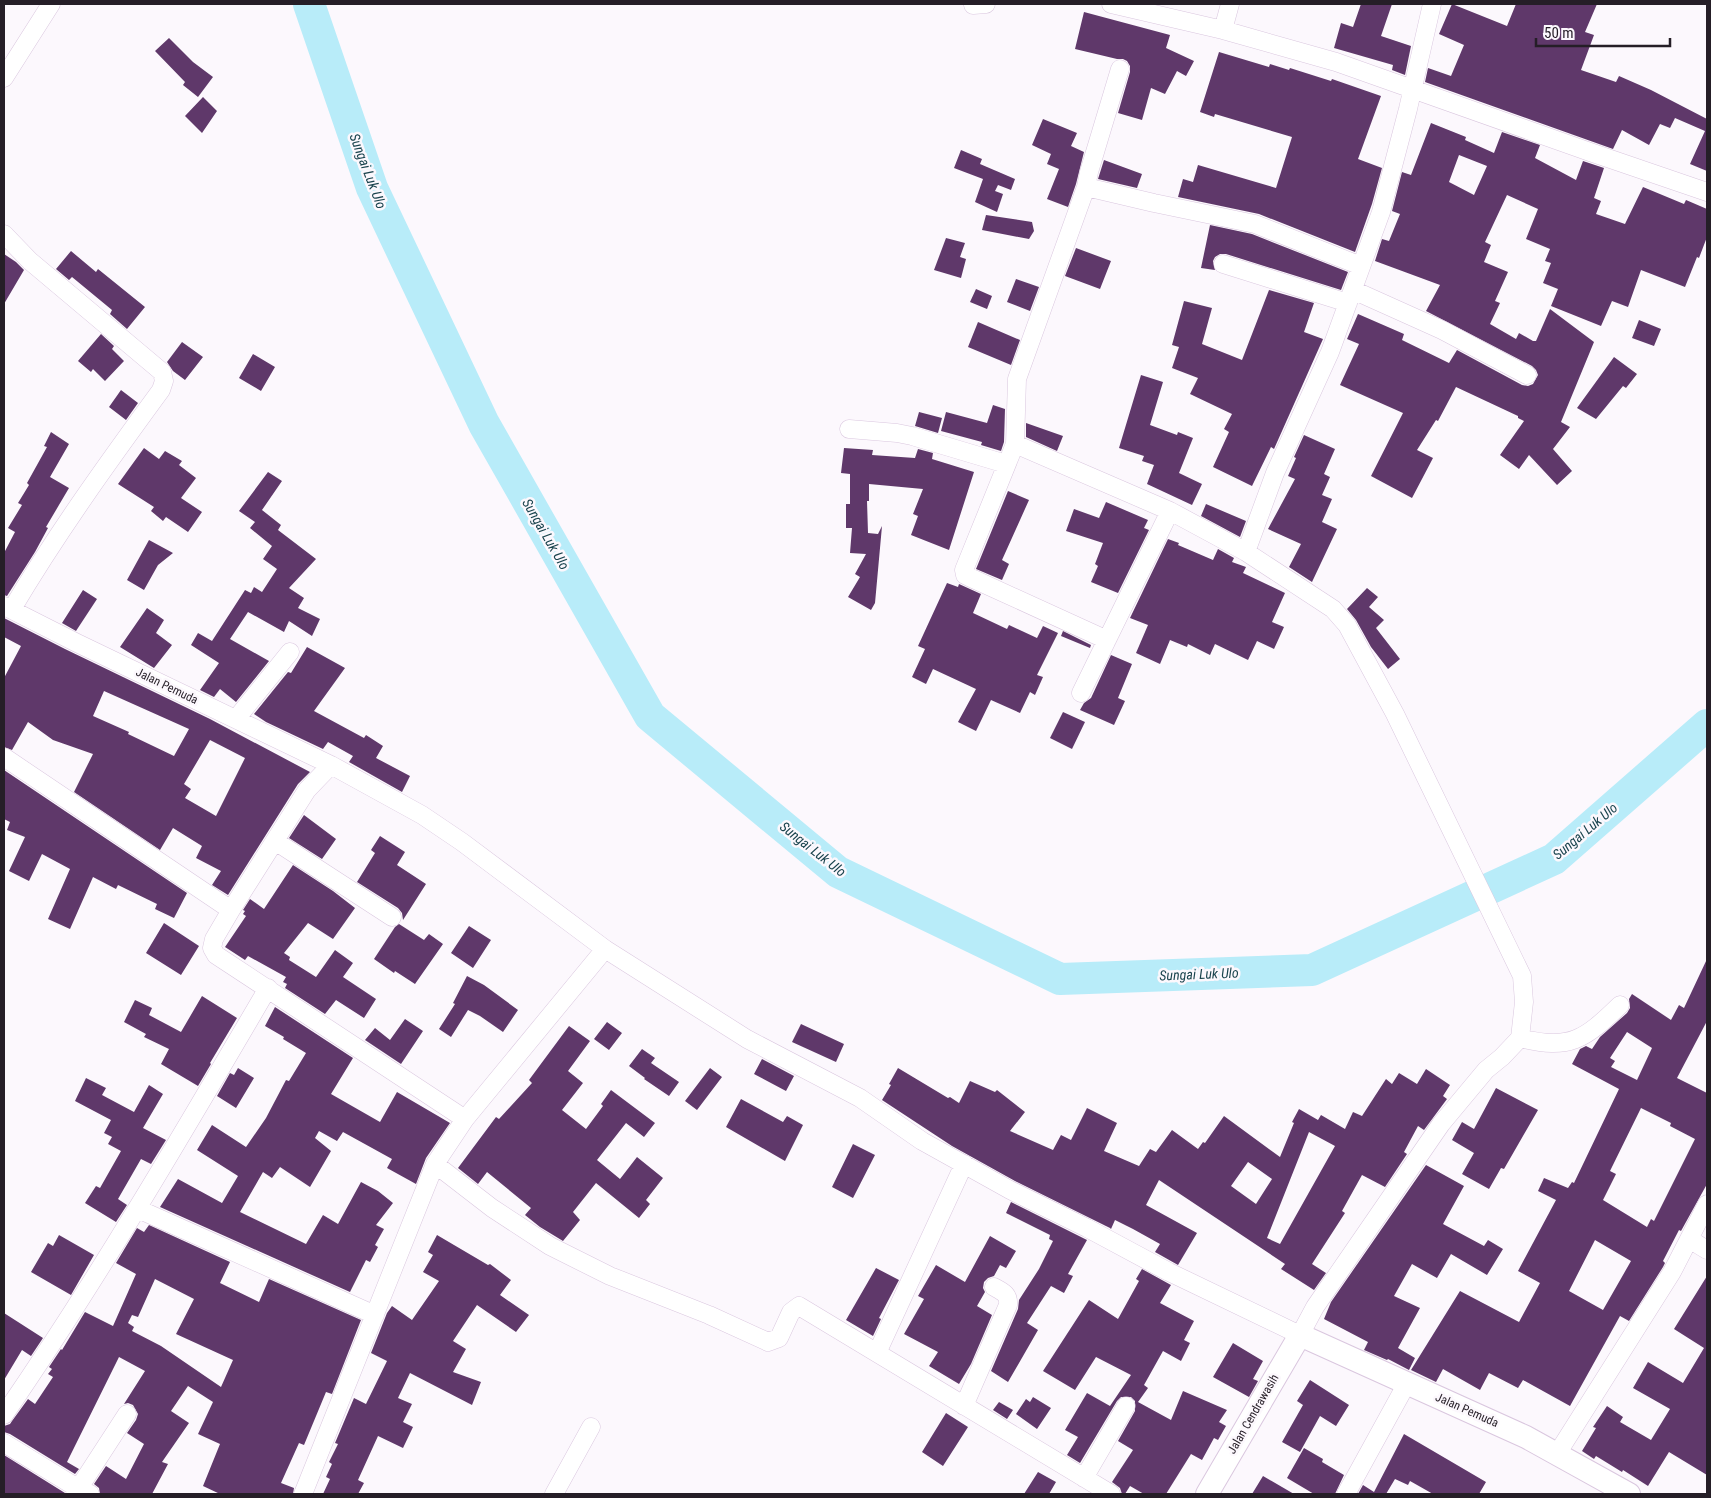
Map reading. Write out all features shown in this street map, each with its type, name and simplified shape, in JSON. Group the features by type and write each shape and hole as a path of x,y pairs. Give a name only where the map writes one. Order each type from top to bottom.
{"main road":[{"name":"Jalan Pemuda","path":"1300,1335 1526,1437 1629,1494"},
{"name":"Jalan Cendrawasih","path":"1207,1494 1300,1335"}],"street":[{"path":"4,78 51,4"},
{"path":"1111,4 1223,30 1336,62 1707,192"},
{"path":"1223,30 1230,4"},
{"path":"1246,552 1275,473 1330,352 1381,212 1413,88 1432,4"},
{"path":"1107,640 965,574 964,570 1015,444 1017,379 1086,187 1120,69"},
{"path":"1086,187 1154,204 1255,224 1361,266"},
{"path":"4,234 30,262 162,372 164,381 161,390 99,475 30,579 8,608"},
{"path":"1223,264 1350,296 1442,330 1527,375"},
{"path":"849,429 912,436 1006,464"},
{"path":"1015,444 1170,511 1246,552 1333,609 1347,625 1395,714 1522,976 1524,1002 1520,1038 1486,1070 1441,1124 1315,1308 1300,1335"},
{"path":"1081,693 1170,511"},
{"name":"Jalan Pemuda","path":"8,608 331,765 422,815 462,842 605,949 747,1039 860,1098 922,1141 1010,1190 1087,1228 1169,1272 1300,1335"},
{"path":"236,719 290,652"},
{"path":"4,757 231,910"},
{"path":"331,765 307,790 231,910 214,939 212,948 216,955 466,1119"},
{"path":"274,841 392,917"},
{"path":"303,1494 435,1164 466,1119 605,949"},
{"path":"4,1415 45,1356 138,1209 268,988"},
{"path":"1520,1038 1541,1043 1558,1044 1572,1041 1596,1028 1620,1005"},
{"path":"435,1164 492,1208 550,1246 610,1276 709,1315 768,1342 779,1338 791,1312 799,1306 1111,1494"},
{"path":"877,1353 964,1164"},
{"path":"1557,1454 1672,1272 1707,1204"},
{"path":"138,1209 375,1315"},
{"path":"1689,1239 1707,1250"},
{"path":"964,1406 1008,1305 1006,1294 994,1287"},
{"path":"1346,1494 1407,1383"},
{"path":"1084,1478 1126,1406"},
{"path":"4,1443 81,1493 127,1414"},
{"path":"554,1494 591,1427"}],"building":[{"path":"1361,4 1392,4 1381,36 1411,46 1405,75 1392,70 1393,65 1334,48 1341,23 1353,27"},
{"path":"1452,4 1507,26 1516,4 1597,4 1585,32 1594,35 1581,70 1616,82 1619,76 1707,119 1707,171 1690,164 1705,131 1675,118 1670,128 1660,124 1649,145 1622,130 1613,149 1425,82 1428,68 1451,76 1464,45 1439,34"},
{"path":"1084,12 1170,35 1166,48 1194,61 1186,76 1177,71 1165,94 1151,88 1142,120 1118,113 1130,72 1130,66 1127,61 1075,49"},
{"path":"169,38 193,62 213,77 198,97 183,85 185,82 155,51"},
{"path":"1219,52 1269,67 1270,64 1289,70 1290,68 1331,81 1332,79 1381,96 1358,159 1382,168 1355,252 1259,214 1178,197 1183,179 1193,182 1198,165 1276,188 1292,137 1215,114 1214,117 1200,112"},
{"path":"203,97 217,111 202,133 185,116"},
{"path":"1043,119 1077,133 1071,146 1084,152 1068,207 1047,199 1059,169 1047,164 1051,154 1032,145"},
{"path":"1431,123 1466,137 1465,140 1494,153 1502,132 1540,145 1535,158 1576,180 1583,161 1604,168 1594,198 1601,201 1596,214 1625,224 1643,187 1684,204 1686,200 1707,209 1707,237 1685,287 1641,270 1628,307 1612,301 1601,326 1551,306 1558,289 1543,283 1551,263 1545,261 1550,249 1526,239 1538,209 1507,195 1485,242 1491,245 1484,262 1508,272 1495,301 1500,303 1490,324 1516,339 1519,333 1536,341 1550,309 1594,342 1561,422 1570,427 1553,449 1572,471 1557,485 1529,455 1519,469 1500,455 1524,421 1518,418 1518,416 1456,387 1438,421 1436,420 1417,450 1433,458 1412,498 1371,476 1403,413 1340,385 1359,344 1347,339 1358,314 1404,334 1402,340 1449,363 1457,350 1522,385 1528,386 1533,384 1538,375 1532,366 1426,311 1440,285 1375,261 1382,239 1389,241 1400,214 1392,211 1402,172 1411,175","holes":["1459,155 1487,166 1474,195 1449,182"]},
{"path":"961,150 982,159 980,164 1015,179 1011,190 998,185 995,191 1003,194 997,212 975,202 983,179 954,168"},
{"path":"1104,160 1142,174 1137,188 1098,179"},
{"path":"986,215 1032,222 1034,231 1029,239 982,230"},
{"path":"1210,225 1252,234 1348,272 1341,290 1226,254 1220,254 1215,257 1213,261 1215,270 1201,268"},
{"path":"946,238 965,243 960,257 966,259 961,278 934,270"},
{"path":"1076,248 1111,261 1100,289 1065,276"},
{"path":"71,251 96,272 98,269 145,307 127,329 110,314 112,310 72,277 69,280 56,269"},
{"path":"4,254 24,270 4,304"},
{"path":"1016,279 1039,287 1030,311 1007,302"},
{"path":"976,289 992,296 987,309 970,302"},
{"path":"1269,290 1314,303 1304,332 1323,339 1274,449 1271,447 1252,486 1213,467 1229,432 1224,429 1232,414 1190,394 1198,378 1172,368 1179,347 1172,345 1184,301 1212,308 1202,344 1242,360"},
{"path":"1639,320 1661,329 1654,346 1632,338"},
{"path":"978,322 1020,340 1011,365 968,347"},
{"path":"101,334 114,346 112,349 124,361 105,381 93,369 91,372 78,361"},
{"path":"182,342 203,357 185,380 173,371 167,362"},
{"path":"253,354 275,367 261,391 239,378"},
{"path":"1614,357 1637,374 1626,388 1623,386 1596,419 1577,408"},
{"path":"1141,375 1163,382 1150,425 1177,435 1178,432 1193,438 1179,473 1202,484 1192,505 1147,484 1154,465 1142,461 1144,456 1119,448"},
{"path":"121,390 138,403 126,420 109,407"},
{"path":"993,405 1005,409 1004,442 1001,451 981,445 982,442 941,431 946,412 987,423"},
{"path":"919,412 942,418 938,433 915,426"},
{"path":"1026,423 1063,436 1057,451 1026,437"},
{"path":"51,432 69,444 50,477 69,488 46,527 48,528 35,552 7,596 4,595 4,553 15,532 8,528 22,505 18,503 47,447 44,446"},
{"path":"1304,435 1335,449 1324,474 1330,477 1322,495 1332,499 1322,522 1337,529 1312,582 1289,567 1301,544 1268,529 1295,479 1288,476"},
{"path":"144,448 159,459 165,451 182,461 179,465 196,478 181,498 202,512 188,532 166,517 163,521 151,511 154,507 118,484"},
{"path":"844,448 873,450 872,455 915,458 918,449 933,453 932,459 974,472 949,550 911,535 918,516 913,514 923,489 869,484 869,501 867,501 868,533 878,534 882,526 875,603 871,610 848,597 860,577 855,574 866,554 850,553 852,528 846,528 846,504 850,504 850,474 841,473"},
{"path":"268,472 282,481 262,510 281,525 278,530 316,559 289,588 304,598 298,608 320,619 312,636 289,621 284,632 248,612 230,639 269,661 236,702 220,689 214,697 200,690 219,663 191,645 198,633 212,641 245,590 251,593 254,587 262,592 277,569 263,559 272,546 250,528 255,522 239,511"},
{"path":"1008,491 1029,500 1002,560 1009,564 1002,580 976,569"},
{"path":"1106,502 1148,520 1144,528 1149,530 1118,593 1091,582 1098,566 1095,564 1103,543 1066,531 1074,509 1099,518"},
{"path":"1206,504 1246,521 1240,537 1201,516"},
{"path":"1168,539 1213,560 1218,549 1234,558 1232,562 1246,567 1243,573 1285,593 1272,622 1284,627 1274,649 1257,641 1248,660 1215,644 1210,655 1188,644 1187,647 1170,640 1160,664 1136,653 1148,625 1130,618"},
{"path":"149,540 173,553 158,565 144,590 127,580"},
{"path":"947,583 958,587 959,584 981,594 973,613 1007,629 1009,625 1037,638 1043,626 1058,633 1037,675 1043,677 1035,695 1030,692 1020,713 991,700 976,731 958,722 976,689 933,669 926,684 912,677 925,649 918,646"},
{"path":"1367,588 1378,597 1369,607 1384,620 1376,628 1400,659 1388,669 1371,647 1356,620 1347,609"},
{"path":"83,590 97,599 76,631 62,623"},
{"path":"147,608 164,620 156,633 172,645 154,668 120,647"},
{"path":"4,618 210,719 310,772 298,784 228,895 212,885 221,871 196,858 202,846 173,828 160,850 74,792 93,754 53,740 28,722 12,750 4,747 4,678 21,646 4,637","holes":["104,691 189,729 174,756 128,734 129,732 93,716","210,740 245,758 216,816 185,798 191,789 184,784"]},
{"path":"1063,631 1091,645 1090,648 1061,636"},
{"path":"307,647 345,668 314,711 364,738 366,735 383,746 376,758 410,776 402,792 349,762 353,756 328,742 323,749 266,722 254,714 288,672 291,673"},
{"path":"1111,655 1132,664 1118,698 1125,701 1114,725 1080,710 1084,703 1091,698"},
{"path":"1063,712 1085,722 1072,749 1050,738"},
{"path":"4,770 187,893 174,918 155,909 157,904 118,885 116,889 93,877 70,929 48,919 70,869 42,854 29,881 9,871 25,837 7,830 10,822 4,819"},
{"path":"304,815 336,839 322,859 289,838"},
{"path":"380,836 405,852 397,865 426,884 403,920 402,913 398,908 357,882 375,853 371,850"},
{"path":"293,865 355,908 333,939 308,923 284,953 290,957 289,960 316,977 335,950 353,963 343,977 376,999 364,1018 336,1000 325,1014 285,988 287,984 283,982 286,977 248,956 245,960 225,947 246,916 243,914 245,911 243,910 250,899 264,909"},
{"path":"164,923 199,946 181,975 146,953"},
{"path":"399,924 424,940 429,934 443,944 415,984 395,971 394,973 374,959 395,927"},
{"path":"469,926 491,940 473,968 451,953"},
{"path":"1707,959 1707,1021 1677,1078 1707,1093 1707,1184 1681,1231 1679,1230 1663,1261 1665,1263 1663,1267 1629,1321 1620,1316 1570,1406 1523,1380 1518,1388 1489,1373 1480,1390 1443,1369 1436,1382 1411,1370 1460,1291 1519,1322 1540,1283 1518,1271 1556,1200 1538,1191 1544,1178 1568,1188 1572,1182 1574,1183 1619,1089 1572,1064 1580,1049 1586,1046 1592,1049 1600,1037 1627,1013 1630,1008 1629,999 1632,994 1671,1020 1679,1005 1684,1008","holes":["1627,1032 1652,1048 1637,1080 1611,1067 1615,1061 1610,1058","1641,1108 1671,1123 1670,1126 1695,1139 1654,1221 1651,1219 1647,1227 1603,1200 1616,1174 1610,1171","1595,1240 1631,1261 1603,1310 1569,1291"]},
{"path":"467,976 484,985 518,1010 503,1032 468,1010 451,1037 439,1029 455,1004 453,1003"},
{"path":"202,996 237,1018 198,1086 161,1064 169,1049 144,1037 146,1034 124,1022 135,1000 152,1008 149,1015 181,1032"},
{"path":"275,1007 353,1058 331,1094 380,1122 397,1092 450,1123 426,1158 416,1184 387,1168 392,1159 343,1132 337,1141 319,1131 315,1138 331,1151 310,1187 280,1167 272,1178 263,1172 240,1212 306,1244 323,1215 338,1224 361,1182 378,1191 393,1203 376,1225 384,1229 375,1245 378,1247 370,1262 366,1260 350,1292 160,1207 178,1179 222,1203 238,1176 197,1150 212,1125 246,1147 266,1118 286,1080 289,1081 306,1053 265,1026"},
{"path":"405,1019 423,1031 401,1064 365,1040 375,1028 390,1040"},
{"path":"607,1022 622,1033 609,1050 594,1039"},
{"path":"801,1024 844,1044 836,1062 792,1042"},
{"path":"569,1026 590,1041 568,1071 583,1083 562,1110 586,1129 603,1106 601,1104 611,1090 655,1123 644,1137 626,1123 597,1160 620,1179 637,1157 663,1178 646,1200 650,1204 639,1218 596,1183 573,1212 580,1220 563,1241 525,1215 531,1208 487,1172 478,1184 458,1168 496,1117 499,1119 532,1083 529,1080"},
{"path":"642,1049 655,1058 651,1063 679,1082 669,1096 629,1066"},
{"path":"762,1059 794,1076 786,1091 754,1074"},
{"path":"238,1068 254,1078 236,1108 217,1096 230,1073 234,1075"},
{"path":"710,1068 722,1077 697,1110 685,1101"},
{"path":"898,1068 959,1103 970,1081 995,1092 997,1090 1025,1112 1010,1131 1053,1150 1061,1135 1071,1140 1087,1108 1117,1123 1104,1151 1139,1166 1150,1149 1156,1152 1172,1130 1198,1149 1203,1142 1205,1143 1224,1116 1280,1157 1294,1123 1292,1122 1299,1109 1318,1120 1321,1115 1345,1129 1353,1112 1362,1116 1386,1079 1392,1084 1399,1073 1417,1084 1426,1069 1450,1085 1443,1096 1447,1099 1424,1130 1418,1126 1404,1152 1407,1154 1385,1187 1362,1175 1342,1211 1345,1213 1312,1264 1326,1273 1314,1290 1281,1269 1285,1264 1159,1180 1146,1205 1197,1233 1178,1265 1155,1252 1160,1244 1133,1229 1115,1220 1111,1229 1015,1181 952,1146 882,1100 891,1085 889,1084","holes":["1309,1132 1335,1146 1280,1244 1267,1238","1248,1162 1272,1179 1256,1204 1231,1186"]},
{"path":"86,1078 106,1088 102,1095 134,1112 149,1085 163,1094 143,1128 166,1140 151,1164 141,1159 118,1199 127,1205 116,1222 85,1203 96,1186 100,1188 121,1151 108,1144 112,1137 104,1133 111,1120 75,1101"},
{"path":"1496,1088 1538,1110 1504,1169 1501,1168 1489,1189 1462,1174 1474,1153 1452,1140 1462,1122 1474,1129"},
{"path":"741,1099 783,1122 787,1116 803,1125 785,1161 726,1127"},
{"path":"853,1144 875,1155 853,1198 832,1187"},
{"path":"1426,1165 1464,1186 1443,1224 1484,1246 1488,1240 1503,1249 1487,1275 1451,1254 1437,1278 1412,1264 1394,1296 1420,1308 1398,1348 1415,1358 1409,1370 1388,1359 1364,1350 1368,1342 1324,1319 1331,1302"},
{"path":"1011,1202 1087,1240 1068,1274 1073,1276 1064,1293 1051,1286 1027,1323 1038,1330 1008,1382 991,1371 1018,1309 1019,1300 1039,1269 1053,1241 1049,1239 1050,1235 1006,1213"},
{"path":"149,1225 230,1262 220,1283 259,1302 269,1279 361,1320 332,1394 326,1392 304,1445 299,1443 281,1483 294,1488 293,1494 220,1494 203,1486 220,1444 198,1434 213,1402 188,1386 171,1411 189,1423 162,1462 168,1464 152,1494 100,1494 99,1488 94,1484 106,1466 126,1479 144,1444 127,1433 138,1414 133,1405 124,1404 145,1371 119,1357 67,1462 79,1469 75,1474 4,1432 4,1426 10,1424 28,1399 35,1404 53,1377 48,1374 52,1369 49,1367 62,1350 85,1312 113,1326 136,1274 116,1263 137,1228 144,1232","holes":["155,1279 194,1299 176,1334 233,1360 221,1387 161,1346 132,1331 134,1327 128,1323 132,1315 138,1317"]},
{"path":"59,1235 94,1255 71,1295 31,1272 48,1243 53,1246"},
{"path":"437,1235 488,1265 490,1264 511,1280 500,1295 529,1315 516,1332 477,1305 453,1341 466,1349 453,1372 481,1382 472,1405 410,1373 398,1398 412,1404 403,1422 413,1427 403,1448 378,1436 358,1480 364,1483 358,1494 323,1494 330,1479 326,1477 332,1464 329,1462 338,1444 335,1443 354,1398 366,1404 387,1361 371,1353 387,1313 392,1306 412,1320 439,1281 423,1272 433,1255 428,1252"},
{"path":"990,1236 1016,1251 1006,1268 1000,1265 994,1276 984,1282 983,1288 985,1292 977,1306 992,1315 971,1364 959,1384 929,1366 938,1352 904,1334 924,1299 918,1296 936,1265 965,1282"},
{"path":"876,1268 899,1280 879,1318 881,1319 873,1336 846,1320"},
{"path":"1142,1269 1171,1285 1160,1303 1194,1321 1184,1340 1190,1343 1181,1361 1163,1351 1144,1385 1148,1388 1138,1402 1171,1420 1183,1391 1227,1410 1219,1422 1226,1426 1218,1440 1214,1438 1202,1460 1191,1454 1166,1494 1144,1494 1130,1486 1125,1494 1122,1494 1120,1488 1112,1482 1133,1450 1118,1441 1135,1411 1135,1401 1131,1397 1121,1397 1117,1401 1080,1463 1067,1455 1078,1437 1065,1430 1087,1393 1110,1406 1131,1375 1096,1357 1075,1390 1043,1371 1089,1300 1118,1319 1139,1281 1136,1279"},
{"path":"1707,1276 1707,1475 1669,1452 1648,1486 1623,1470 1622,1472 1596,1456 1594,1459 1582,1451 1596,1428 1593,1427 1607,1406 1623,1417 1620,1422 1651,1440 1670,1409 1633,1388 1648,1362 1683,1383 1704,1348 1674,1329"},
{"path":"4,1313 43,1338 31,1356 22,1350 4,1380"},
{"path":"1233,1343 1263,1361 1253,1379 1258,1381 1249,1397 1213,1377"},
{"path":"1310,1380 1349,1405 1336,1426 1320,1416 1300,1452 1282,1442 1303,1405 1297,1401"},
{"path":"1033,1397 1051,1408 1037,1429 1016,1414 1026,1399 1030,1402"},
{"path":"999,1402 1013,1410 1007,1419 993,1410"},
{"path":"946,1413 968,1427 943,1466 922,1452"},
{"path":"1404,1434 1486,1482 1479,1494 1433,1494 1410,1481 1408,1485 1395,1479 1386,1494 1358,1494 1363,1485 1374,1492"},
{"path":"1304,1448 1323,1459 1322,1462 1344,1475 1335,1494 1314,1494 1287,1478"},
{"path":"4,1455 65,1493 4,1494"},
{"path":"1038,1472 1056,1482 1049,1494 1024,1494"},
{"path":"1263,1476 1294,1494 1252,1494"}],"waterway":[{"name":"Sungai Luk Ulo","path":"309,4 372,188 484,424 650,716 838,872 1060,979 1312,970 1554,859 1707,725"}]}
